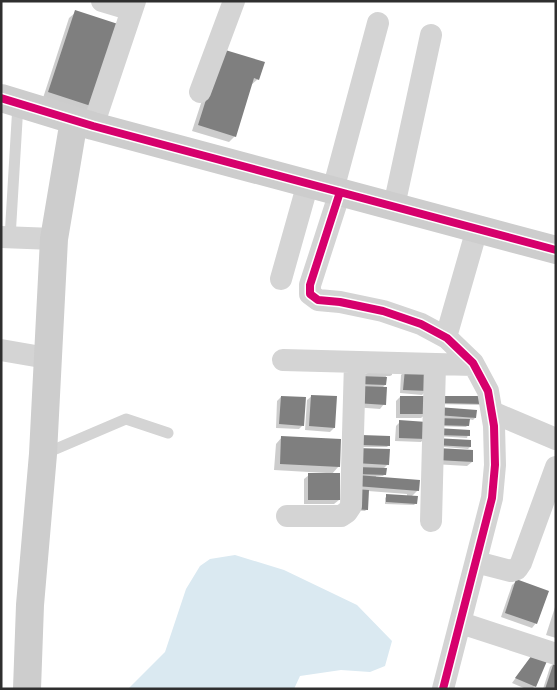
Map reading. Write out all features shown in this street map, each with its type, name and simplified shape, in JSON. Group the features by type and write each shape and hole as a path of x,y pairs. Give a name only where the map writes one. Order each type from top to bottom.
{"street":[{"path":"27,689 30,605 43,454 54,240 84,123 134,6 102,1"},
{"path":"200,92 234,1"},
{"path":"378,23 327,188 310,294 318,300 340,302 383,311 421,324 446,337 474,365 488,391 494,426 495,465 492,498 443,689"},
{"path":"394,206 431,35"},
{"path":"10,101 84,123 556,250"},
{"path":"281,280 327,188"},
{"path":"446,337 477,229"},
{"path":"5,238 54,240"},
{"path":"1,350 48,358"},
{"path":"283,360 474,365"},
{"path":"287,516 341,516 351,506 354,362"},
{"path":"431,522 435,364"},
{"path":"492,412 556,439"},
{"path":"476,562 511,571 517,569 522,563 556,467"},
{"path":"461,622 556,654"}],"lane":[{"path":"5,238 13,178 10,101"},
{"path":"1,177 13,178"},
{"path":"43,454 126,419 168,433"}],"shaded area":[{"path":"235,555 284,570 357,605 392,641 385,666 370,672 341,670 300,676 294,689 128,689 165,652 186,589 200,566 210,559"}],"building":[{"path":"75,10 121,25 94,107 48,92"},
{"path":"222,49 265,62 259,80 254,78 236,137 198,125"},
{"path":"405,369 429,371 428,391 403,390"},
{"path":"358,376 387,377 386,385 358,384"},
{"path":"358,386 387,387 386,405 356,403"},
{"path":"311,395 337,396 335,428 309,426"},
{"path":"281,396 306,397 304,426 279,424"},
{"path":"400,396 427,396 427,414 400,414"},
{"path":"440,396 484,396 484,404 437,403"},
{"path":"438,407 477,410 476,418 437,415"},
{"path":"436,418 470,419 469,426 435,425"},
{"path":"399,420 427,422 426,439 399,438"},
{"path":"437,428 470,430 470,436 437,435"},
{"path":"361,435 390,436 390,446 361,445"},
{"path":"281,436 341,439 340,467 280,464"},
{"path":"435,438 471,440 471,447 435,445"},
{"path":"356,448 390,449 389,465 355,463"},
{"path":"437,448 473,450 473,462 437,460"},
{"path":"356,467 387,468 386,475 356,474"},
{"path":"308,473 340,473 340,500 308,500"},
{"path":"357,475 420,480 419,491 356,486"},
{"path":"354,489 369,490 368,510 353,509"},
{"path":"386,494 418,496 417,504 386,502"},
{"path":"516,579 549,591 537,624 505,613"},
{"path":"532,655 547,661 536,687 515,678"},
{"path":"554,662 556,662 556,689 545,689"}],"cycle path":[{"path":"1,98 93,126 556,250"},
{"path":"340,192 310,285 310,294 318,300 340,302 383,311 421,324 447,338 473,363 488,391 494,426 495,465 492,498 443,689"}]}
